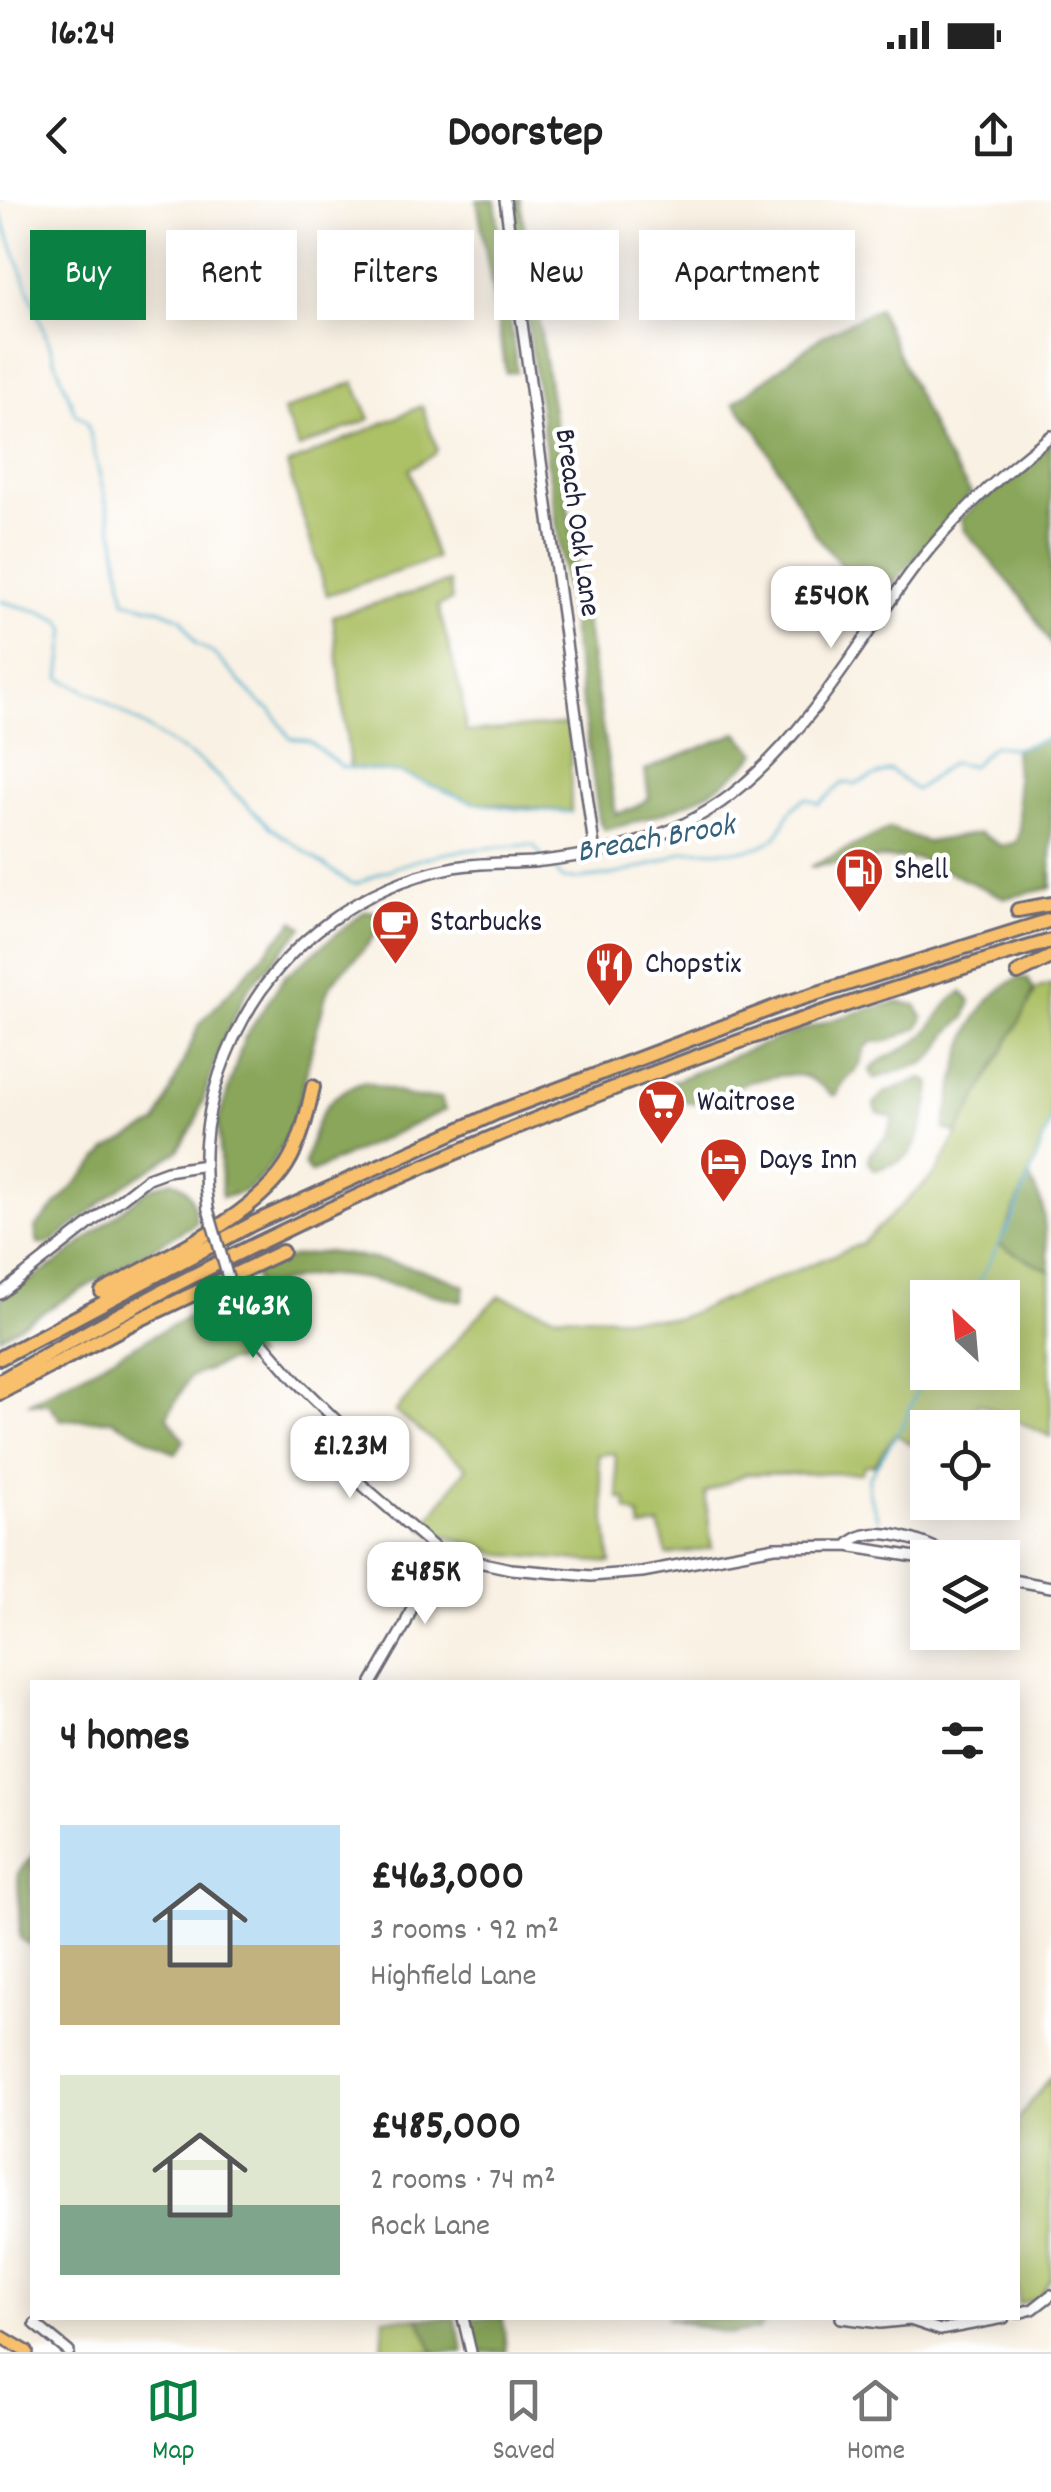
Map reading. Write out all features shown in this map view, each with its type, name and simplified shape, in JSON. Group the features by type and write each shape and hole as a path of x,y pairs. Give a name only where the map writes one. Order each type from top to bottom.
{"highway":[{"path":"1018,910 1051,904"},
{"path":"4,1356 254,1223 498,1112 786,1003 1051,920"},
{"path":"0,1381 186,1280 439,1159 728,1043 1051,941"},
{"path":"1018,973 1051,957"},
{"path":"4,1356 102,1293 232,1218 255,1200 285,1168 303,1131 314,1086"},
{"path":"0,1393 149,1314 282,1252"}],"main road":[{"path":"0,2336 27,2352"}],"street":[{"name":"Breach Oak Lane","path":"505,200 595,853"},
{"path":"910,1556 847,1546 775,1547 642,1572 591,1576 496,1566 436,1549 360,1483 341,1425 262,1342 230,1285 208,1209 205,1165 209,1109 225,1053 255,998 286,960 340,913 405,880 486,863 538,861 647,842 684,826 742,787 821,697 916,565 950,526 1051,436"},
{"path":"0,1294 148,1178 168,1170 205,1165"},
{"path":"847,1546 856,1537 892,1534 916,1540"},
{"path":"373,1680 405,1625 436,1549"},
{"path":"1020,1581 1051,1587"},
{"path":"1020,2313 1051,2295"},
{"path":"463,2320 471,2352"},
{"path":"857,2320 910,2320 940,2330 993,2320"},
{"path":"34,2324 69,2352"}],"green space":[{"path":"477,200 495,200 499,230 494,230 494,301"},
{"path":"510,200 520,200 525,230 514,230"},
{"path":"878,308 942,450 971,493 875,605 815,534 757,431 734,403 822,336"},
{"path":"497,320 510,320 517,371 506,373"},
{"path":"527,320 539,320 616,814 649,798 645,770 737,733 757,753 725,782 687,803 605,830 599,821"},
{"path":"354,382 370,419 299,448 283,411"},
{"path":"422,406 437,449 410,469 436,559 327,595 287,465"},
{"path":"1051,442 1051,645 1023,599 965,531 961,518"},
{"path":"449,582 452,600 438,606 462,696 466,732 570,724 571,812 472,802 401,773 350,768 333,616"},
{"path":"1051,738 1051,888 1005,898 919,859 884,858 810,867 890,828 927,842 980,833 1002,846 1017,842 1020,829 1014,749"},
{"path":"365,911 377,912 375,933 327,992 296,1112 282,1147 251,1187 222,1197 218,1122 244,1039 284,977"},
{"path":"294,921 303,927 248,989 221,1045 196,1122 177,1152 123,1186 51,1243 38,1244 35,1228 108,1149 157,1123 199,1025"},
{"path":"1018,978 1028,978 1033,990 1029,1004 957,1134 944,1129 958,1065 973,1024 984,1006"},
{"path":"1051,984 1051,1120 1014,1216 999,1244 1050,1271 1051,1437 1020,1422 1020,1410 994,1410 979,1403 973,1410 910,1410 910,1443 895,1434 874,1465 865,1465 861,1473 746,1474 705,1493 712,1548 667,1555 659,1525 641,1529 639,1516 627,1510 626,1499 619,1499 615,1453 598,1455 611,1563 503,1555 422,1528 467,1467 395,1412 473,1321 500,1296 554,1315 676,1319 861,1244 936,1173 1033,990"},
{"path":"962,992 971,1001 965,1018 950,1031 936,1054 925,1063 874,1079 870,1070 918,1040"},
{"path":"898,1002 916,1005 923,1018 918,1028 888,1041 872,1042 837,1095 817,1082 794,1075 764,1078 691,1104 688,1101 675,1105 663,1086 779,1038"},
{"path":"922,1078 930,1082 930,1097 915,1146 904,1159 875,1170 869,1154 886,1137 894,1118 878,1113 874,1104 884,1093"},
{"path":"365,1082 416,1098 441,1098 445,1110 310,1173 304,1164 322,1112 338,1094"},
{"path":"1029,1176 1042,1204 1050,1271 999,1245"},
{"path":"172,1180 191,1197 196,1223 0,1337 0,1298 56,1264 148,1189"},
{"path":"327,1252 398,1264 449,1279 465,1286 462,1301 335,1275 284,1281 260,1292 253,1272 294,1256"},
{"path":"219,1300 256,1357 227,1362 190,1377 167,1416 184,1440 176,1454 112,1420 61,1420 49,1404 29,1403"},
{"path":"30,1858 30,1945 20,1938 18,1873"},
{"path":"1051,2076 1051,2278 1039,2298 1020,2303 1020,2116"},
{"path":"384,2320 420,2320 434,2352 382,2352"},
{"path":"420,2320 456,2320 464,2352 434,2352"},
{"path":"468,2320 503,2320 506,2352 476,2352"},
{"path":"674,2320 766,2320 759,2329 730,2334"}],"waterway":[{"path":"0,213 75,413 87,422 115,539 125,601 182,619 196,644 214,654 271,710 290,738 308,741 342,767 401,773 472,802 571,812"},
{"name":"Breach Brook","path":"0,601 61,621 66,630 60,678 95,695 204,764 271,828 350,883 463,850 533,845 542,856"},
{"name":"Breach Brook","path":"551,865 563,879 588,878 637,869 683,852 758,847 774,839 798,804 806,798 819,804 843,783 855,784 890,770 916,790 951,763 972,766 993,745 1014,749 1051,738"},
{"path":"980,1280 1014,1216 1051,1120"},
{"path":"878,1519 868,1491 869,1477 904,1423 917,1390"}],"place":[{"name":"Shell","path":"859,914"},
{"name":"Starbucks","path":"395,966"},
{"name":"Chopstix","path":"610,1008"},
{"name":"Waitrose","path":"662,1146"},
{"name":"Days Inn","path":"724,1204"}]}
